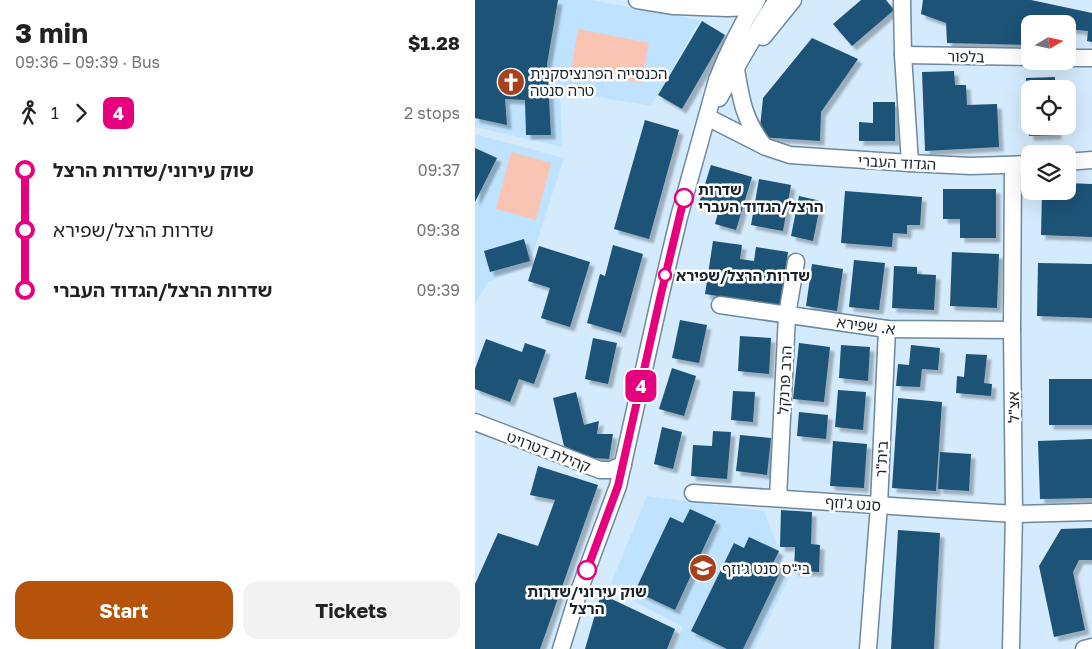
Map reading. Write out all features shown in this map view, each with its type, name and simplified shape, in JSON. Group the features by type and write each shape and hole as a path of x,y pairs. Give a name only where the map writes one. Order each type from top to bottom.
{"street":[{"path":"637,0 674,6 727,8 755,3"},
{"path":"902,0 909,163"},
{"path":"707,117 736,69 787,2"},
{"path":"561,649 579,591 616,492 672,245 717,80 735,36 755,3"},
{"name":"בלפור","path":"903,55 1021,57"},
{"path":"1076,58 1092,58"},
{"path":"736,69 745,114 766,147"},
{"name":"הגדוד העברי","path":"707,117 766,147 790,155 971,166 1021,165"},
{"path":"1076,161 1092,160"},
{"name":"אצ\"ל","path":"1011,649 1014,514 1013,165"},
{"path":"971,166 1004,180 1013,186"},
{"name":"הרב פרנקל","path":"778,498 787,315 797,262"},
{"name":"א. שפירא","path":"721,305 887,329 1012,330"},
{"name":"בית\"ר","path":"868,649 879,505 887,329"},
{"name":"קהילת דטרויט","path":"475,422 600,470 611,470 623,465"},
{"path":"553,649 571,588 623,465"},
{"name":"סנט ג'וזף","path":"693,492 1014,514 1092,512"},
{"path":"1084,649 1092,647"}],"shaded area":[{"path":"475,0 591,0 700,20 651,106 560,91 562,147 475,127"},
{"path":"578,29 649,43 641,83 571,70"},
{"path":"475,134 564,158 529,266 488,282 475,304"},
{"path":"511,152 551,163 536,220 496,209"},
{"path":"647,496 764,511 789,577 754,649 673,649 683,627 609,588"}],"building":[{"name":"הכנסייה הפרנציסקנית טרה סנטה","path":"475,0 558,0 547,64 551,135 526,135 525,100 505,99 507,125 475,118"},
{"path":"861,0 886,0 894,10 852,46 833,24"},
{"path":"923,0 1031,0 1092,13 1092,42 1087,41 1088,31 1076,30 1076,15 1021,15 1021,45 947,43 946,23 921,14"},
{"path":"702,21 725,35 682,109 658,95"},
{"path":"812,38 858,59 821,112 820,141 759,137 763,98"},
{"path":"954,71 955,85 966,85 967,105 997,104 999,147 925,151 922,72"},
{"path":"1055,77 1055,80 1026,80 1026,78"},
{"path":"873,102 895,102 895,141 859,141 859,122 873,123"},
{"path":"645,120 679,130 649,239 614,229"},
{"path":"475,148 497,158 475,202"},
{"path":"711,165 752,177 736,230 715,224 719,209 699,203"},
{"path":"759,179 791,185 783,231 751,225"},
{"path":"1076,183 1092,184 1092,237 1041,235 1042,200 1076,200"},
{"path":"943,189 996,189 996,238 960,238 960,219 943,219"},
{"path":"845,191 922,197 920,225 907,225 907,234 893,233 892,247 841,243"},
{"path":"799,196 821,201 813,241 791,236"},
{"path":"524,239 530,261 490,272 484,251"},
{"path":"713,241 742,245 740,259 754,261 756,247 788,252 780,305 705,294"},
{"path":"613,245 643,254 621,333 587,323 600,274 605,276"},
{"path":"539,246 590,262 570,327 541,318 550,288 528,281"},
{"path":"952,252 999,254 997,308 950,306"},
{"path":"854,260 885,263 879,310 849,307"},
{"path":"1038,263 1092,264 1092,318 1037,316"},
{"path":"812,264 843,269 837,311 806,306"},
{"path":"894,266 917,267 917,274 936,275 934,310 892,308"},
{"path":"680,320 707,325 699,363 672,358"},
{"path":"740,336 771,338 769,374 738,371"},
{"path":"593,338 617,343 608,384 585,379"},
{"path":"486,339 522,352 525,343 546,350 534,384 519,379 510,402 475,389 475,369"},
{"path":"799,343 830,347 824,402 793,399"},
{"path":"841,345 870,347 868,381 839,378"},
{"path":"911,345 940,348 938,370 922,369 920,387 896,386 898,364 909,365"},
{"path":"966,354 987,355 984,383 992,384 991,396 956,393 957,376 964,377"},
{"path":"672,368 696,376 684,416 659,409"},
{"path":"1049,379 1092,379 1092,425 1049,425"},
{"path":"838,390 866,392 863,430 835,427"},
{"path":"733,391 755,392 753,422 731,420"},
{"path":"576,392 584,425 599,421 597,434 613,434 609,459 592,458 564,446 553,398"},
{"path":"898,398 942,402 936,491 892,488"},
{"path":"799,412 828,415 826,439 797,436"},
{"path":"662,427 682,432 673,469 654,464"},
{"path":"713,431 731,432 727,479 691,476 693,445 712,446"},
{"path":"740,435 771,438 767,475 736,471"},
{"path":"1092,439 1092,498 1040,499 1038,441"},
{"path":"833,441 867,444 864,488 830,486"},
{"path":"940,452 971,454 969,491 938,489"},
{"path":"538,466 598,485 540,649 475,649 475,584 498,533 538,546 555,500 530,495"},
{"path":"690,509 716,521 675,610 635,591 670,517 683,523"},
{"path":"781,510 812,512 811,544 820,545 819,572 794,571 795,547 780,547"},
{"path":"1092,528 1092,560 1079,560 1073,572 1085,630 1054,637 1039,566 1061,529"},
{"path":"898,530 940,533 934,649 891,649"},
{"path":"749,537 779,551 773,563 782,568 743,649 727,649 691,631 734,543 744,548"},
{"path":"601,594 675,629 667,649 585,649"}],"bus line":[{"name":"4","path":"587,570 618,486 684,198"}],"place":[{"name":"הכנסייה הפרנציסקנית טרה סנטה","path":"511,82"},
{"name":"שדרות הרצל/הגדוד העברי","path":"684,198"},
{"name":"שדרות הרצל/שפירא","path":"665,275"},
{"name":"בי\"ס סנט ג'וזף","path":"703,568"},
{"name":"שוק עירוני/שדרות הרצל","path":"587,570"}]}
